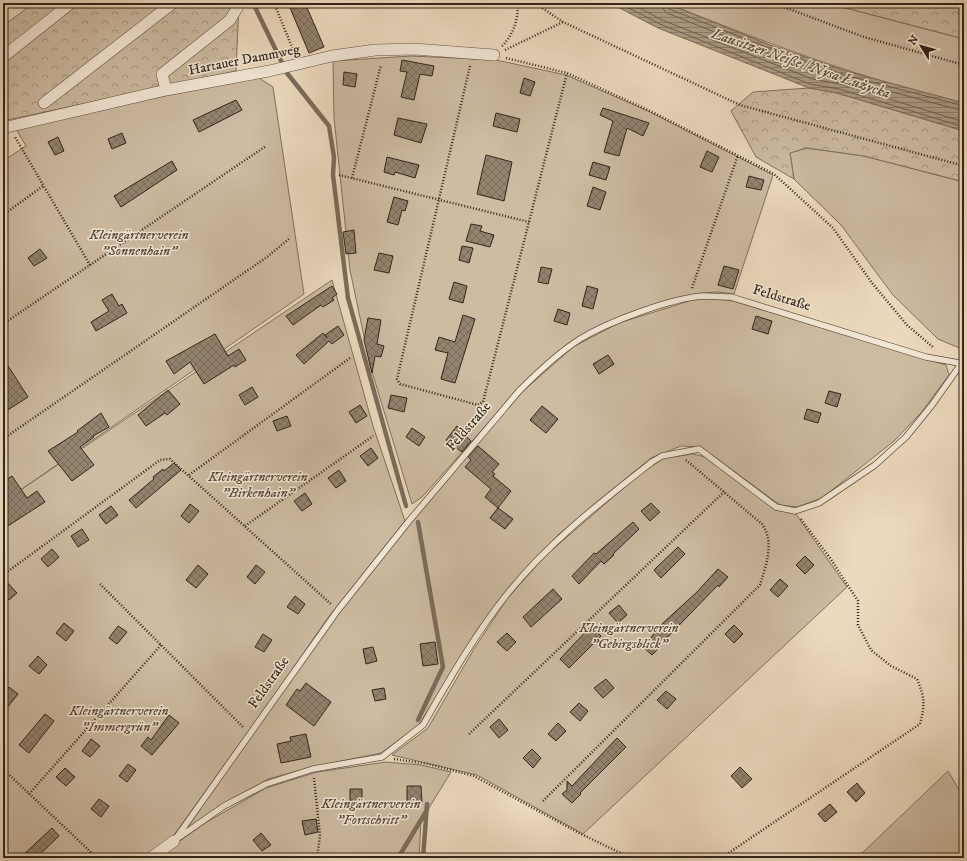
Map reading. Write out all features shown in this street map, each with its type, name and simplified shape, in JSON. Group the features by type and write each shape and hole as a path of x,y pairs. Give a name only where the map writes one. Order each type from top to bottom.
{"street":[{"path":"3,57 72,3"},
{"path":"44,103 173,3"},
{"path":"166,90 162,74 230,20 240,3"},
{"name":"Hartauer Dammweg","path":"6,127 166,90 278,69 332,56 375,50 414,48 494,55"},
{"name":"Feldstraße","path":"151,858 174,840"}],"lane":[{"name":"Feldstraße","path":"174,840 338,610 475,441 536,374 579,340 600,328 618,320 688,298 704,296 731,297 926,357 960,363 932,405 906,436 875,465 818,503 795,511"},
{"path":"174,840 224,806 266,784 313,769 382,757 423,725 470,644 509,592 540,557 594,507 662,456 699,449 776,507 795,511"}],"path":[{"path":"274,3 295,65"},
{"path":"494,55 505,43 514,27 517,20 518,3"},
{"path":"535,3 562,22 740,106 964,166"},
{"path":"773,3 864,38 964,65"},
{"path":"494,55 562,22"},
{"path":"472,54 397,381 400,384 478,405 483,402 567,73"},
{"path":"494,55 567,73 650,111 774,174 833,228 872,283 907,325 935,349"},
{"path":"352,178 381,65"},
{"path":"6,127 90,265"},
{"path":"3,324 266,146"},
{"path":"688,298 738,155"},
{"path":"339,175 529,222"},
{"path":"3,215 43,186"},
{"path":"3,439 267,257 290,238"},
{"path":"189,475 350,358"},
{"path":"245,526 373,436"},
{"path":"543,801 760,585 769,556 766,531 762,524 677,452"},
{"path":"3,574 160,460 170,459 338,610"},
{"path":"469,734 724,492"},
{"path":"721,858 920,724 925,706 923,694 917,679 891,666 871,650 858,624 858,601 830,558 795,511"},
{"path":"100,584 250,733"},
{"path":"29,794 161,645"},
{"path":"382,757 428,764 474,776 579,833 631,858"},
{"path":"313,769 320,836 317,858"},
{"path":"3,770 97,858"}],"green space":[{"path":"34,3 239,3 236,71 3,121 3,26"},
{"path":"666,3 827,3 964,39 964,103 888,83 813,59"},
{"path":"827,3 964,3 964,39"},
{"path":"411,56 496,60 566,75 648,111 773,175 734,294 718,292 702,293 641,310 572,342 517,391 422,497 412,504 370,365 350,270 334,118 333,61"},
{"path":"259,78 273,87 304,294 19,491 332,280 373,426 405,521 327,619 172,838 144,858 3,858 3,161 26,146 16,129 169,95"},
{"path":"809,88 837,93 964,131 964,182 864,156 807,148 790,153 794,179 756,157 731,111 753,92"},
{"path":"807,148 864,156 964,182 964,350 938,339 893,295 841,225 794,179 790,153"},
{"path":"702,297 733,301 946,365 949,375 921,413 894,441 822,498 797,507 780,505 701,447 681,446 651,458 559,534 503,596 469,643 419,725 381,753 313,767 268,779 185,829 342,608 414,517 521,393 573,347 619,323"},
{"name":"Kleingärtnerverein \"Gebirgsblick\"","path":"693,454 709,458 773,508 796,514 847,587 583,834 477,775 392,755 428,728 474,649 507,599 545,556 640,474 664,458"},
{"name":"Kleingärtnerverein \"Fortschritt\"","path":"386,762 421,765 451,772 421,821 419,858 156,858 205,823 266,788 317,772"},
{"path":"948,771 964,798 964,858 857,858"}],"water":[{"name":"Lausitzer Neiße / Nysa Łużycka","path":"610,3 666,3 770,45 846,71 964,103 964,131 837,93 809,88 658,28"}],"building":[{"path":"288,3 305,3 324,47 309,53"},
{"path":"402,60 434,66 432,76 420,74 414,100 401,97 407,72 400,71"},
{"path":"344,72 357,74 355,87 343,85"},
{"path":"524,78 535,82 530,96 520,93"},
{"path":"236,100 242,110 199,132 193,120"},
{"path":"603,108 649,123 643,136 627,128 619,156 604,152 613,121 600,115"},
{"path":"496,113 520,119 517,132 493,126"},
{"path":"398,118 427,124 421,143 394,135"},
{"path":"122,133 126,143 112,149 108,139"},
{"path":"58,137 64,151 55,155 48,142"},
{"path":"707,151 719,157 712,172 700,167"},
{"path":"486,155 512,162 504,201 477,194"},
{"path":"387,157 419,165 415,178 395,172 394,175 384,172"},
{"path":"172,161 177,170 121,207 114,196"},
{"path":"593,162 610,167 606,180 589,175"},
{"path":"749,176 764,180 761,190 746,187"},
{"path":"593,187 606,192 600,210 587,206"},
{"path":"394,197 408,201 405,211 402,210 398,225 387,222"},
{"path":"471,224 482,226 480,231 494,235 490,247 466,241"},
{"path":"354,230 356,253 346,254 343,232"},
{"path":"462,246 473,248 469,263 459,260"},
{"path":"40,249 47,258 34,266 28,258"},
{"path":"379,253 393,256 389,273 374,270"},
{"path":"724,266 739,270 733,289 718,285"},
{"path":"541,267 552,269 548,284 538,282"},
{"path":"454,282 467,286 463,303 449,299"},
{"path":"332,286 337,294 332,298 334,300 323,307 321,305 293,325 286,316"},
{"path":"587,286 598,289 593,309 582,306"},
{"path":"112,294 119,306 122,304 127,313 96,331 91,322 109,311 102,300"},
{"path":"558,309 570,313 567,325 554,321"},
{"path":"463,315 475,319 455,383 441,379 448,353 435,350 439,337 455,342"},
{"path":"756,316 772,321 768,334 752,329"},
{"path":"368,318 381,320 377,344 384,346 381,357 375,356 372,373 364,340"},
{"path":"338,326 344,335 332,344 329,341 304,364 296,355 323,333 327,338 325,335"},
{"path":"215,334 228,356 239,349 246,360 235,367 234,365 204,384 190,362 174,374 166,361"},
{"path":"608,355 614,364 599,374 593,364"},
{"path":"3,358 28,397 3,413"},
{"path":"252,387 258,397 245,405 239,395"},
{"path":"168,390 180,404 167,415 165,413 146,426 138,415"},
{"path":"829,391 841,394 837,407 825,403"},
{"path":"391,395 407,398 404,412 388,408"},
{"path":"360,405 367,416 356,423 349,412"},
{"path":"542,406 558,419 546,433 530,420"},
{"path":"807,409 821,413 818,423 804,419"},
{"path":"101,413 109,427 93,436 94,437 80,447 94,465 72,481 48,451 78,432 77,431"},
{"path":"287,416 291,426 277,431 273,421"},
{"path":"457,426 471,441 462,452 446,440"},
{"path":"412,428 425,437 419,446 406,437"},
{"path":"478,446 499,464 492,472 495,474 493,476 511,491 498,508 485,497 491,489 465,467 471,460 468,457"},
{"path":"371,448 378,458 368,466 360,456"},
{"path":"174,463 181,470 136,508 129,500 154,479 153,477"},
{"path":"339,470 346,481 336,488 328,478"},
{"path":"12,476 27,498 37,491 45,502 3,529 3,482"},
{"path":"305,493 312,504 302,511 294,501"},
{"path":"651,503 660,512 650,521 641,511"},
{"path":"190,504 199,511 189,523 181,516"},
{"path":"111,506 118,515 106,524 99,515"},
{"path":"498,508 513,519 505,529 490,518"},
{"path":"633,522 639,529 613,554 614,555 604,564 601,561 579,584 572,576 594,553 596,554"},
{"path":"82,529 89,540 78,547 71,536"},
{"path":"678,547 685,554 661,578 654,570"},
{"path":"52,549 59,557 48,567 41,559"},
{"path":"805,556 814,565 805,574 796,565"},
{"path":"198,565 208,574 196,588 186,580"},
{"path":"256,565 265,572 255,584 247,577"},
{"path":"718,569 728,577 719,587 718,585 652,655 643,647 663,623 697,592"},
{"path":"3,578 17,593 9,600 3,594"},
{"path":"780,579 788,586 778,597 770,590"},
{"path":"553,589 562,599 531,627 523,617"},
{"path":"295,596 305,604 298,614 287,607"},
{"path":"619,605 627,615 618,623 609,613"},
{"path":"64,623 74,631 66,641 56,633"},
{"path":"734,625 743,634 734,643 725,634"},
{"path":"118,626 127,632 117,644 109,638"},
{"path":"591,626 601,636 569,668 560,659"},
{"path":"507,633 516,642 507,651 497,642"},
{"path":"263,634 272,640 264,652 255,647"},
{"path":"435,642 438,664 423,666 420,644"},
{"path":"373,647 377,661 366,664 363,649"},
{"path":"38,656 47,665 39,674 29,666"},
{"path":"606,679 614,688 603,698 594,688"},
{"path":"306,683 331,702 314,726 286,705 297,689 300,691"},
{"path":"9,687 18,694 3,713 3,695"},
{"path":"384,688 386,699 375,701 372,690"},
{"path":"666,691 676,699 667,709 657,700"},
{"path":"579,703 588,711 580,721 570,712"},
{"path":"45,714 54,721 29,753 19,745"},
{"path":"169,715 179,723 152,755 141,746 148,737 151,740"},
{"path":"499,719 508,730 499,738 490,727"},
{"path":"558,723 566,731 556,741 548,734"},
{"path":"306,734 311,757 281,763 277,744 291,741 290,737"},
{"path":"617,738 626,747 572,803 562,794 567,790 567,781 572,786"},
{"path":"91,739 100,746 90,757 82,751"},
{"path":"532,749 541,758 533,768 523,758"},
{"path":"128,764 136,770 127,782 119,776"},
{"path":"740,767 752,779 742,788 731,776"},
{"path":"65,768 75,777 66,786 56,777"},
{"path":"857,783 865,793 856,802 847,792"},
{"path":"407,786 421,786 422,802 407,802"},
{"path":"350,789 362,789 362,805 350,805"},
{"path":"99,799 109,806 101,817 91,809"},
{"path":"830,804 837,812 825,822 818,814"},
{"path":"316,819 318,832 305,835 302,821"},
{"path":"52,828 59,836 36,858 20,858"},
{"path":"261,833 271,845 262,851 253,840"}],"waterway":[{"path":"253,3 287,73 329,126 334,157 333,175 348,298 406,506"},
{"path":"418,522 443,667 418,720"},
{"path":"423,858 427,804"},
{"path":"398,858 427,810"}],"park label":[{"name":"Kleingärtnerverein \"Sonnenhain\"","path":"139,242"},
{"name":"Kleingärtnerverein \"Birkenhain\"","path":"258,484"},
{"name":"Kleingärtnerverein \"Immergrün\"","path":"119,718"}]}
